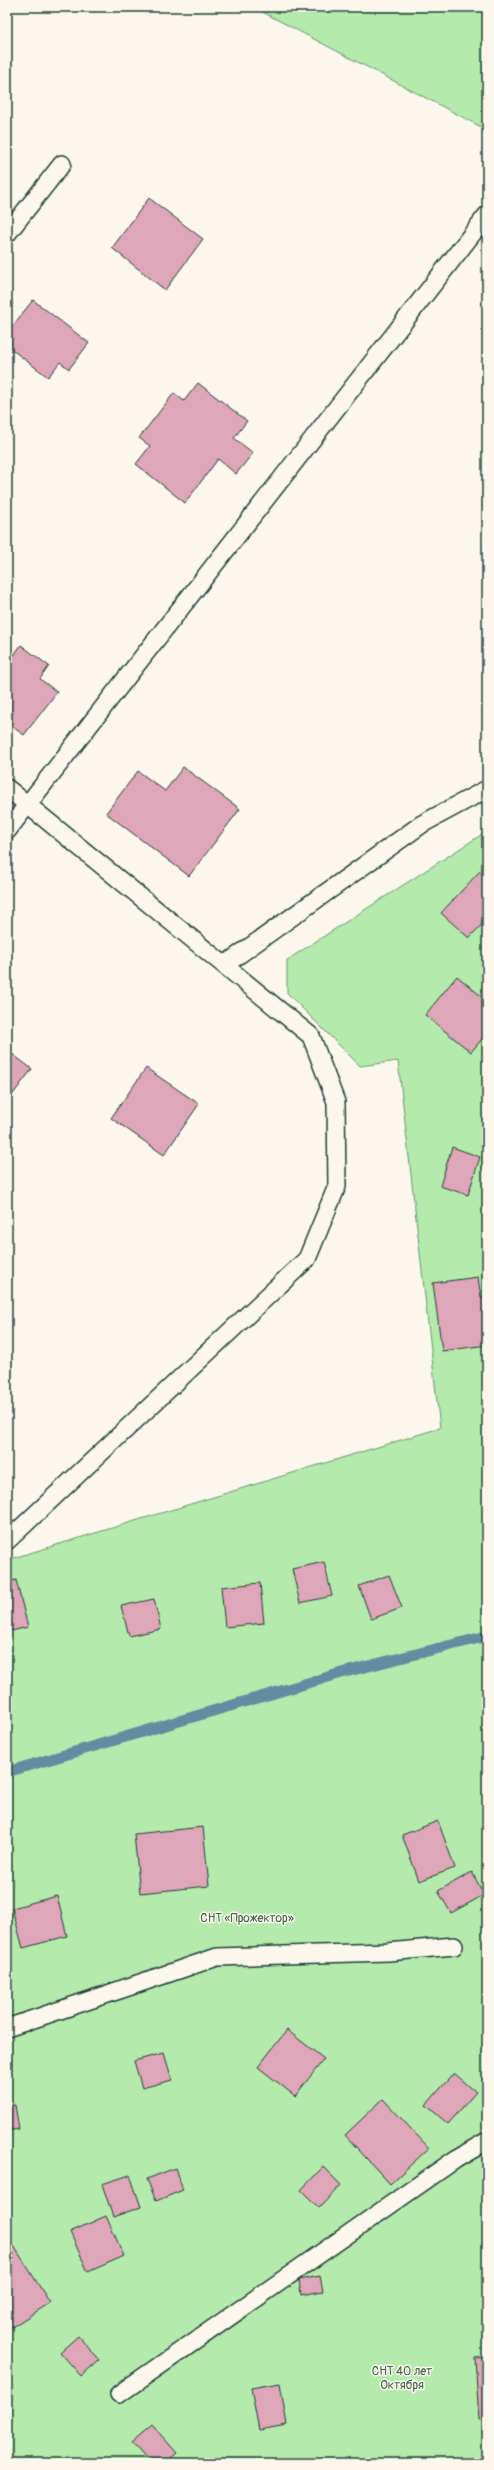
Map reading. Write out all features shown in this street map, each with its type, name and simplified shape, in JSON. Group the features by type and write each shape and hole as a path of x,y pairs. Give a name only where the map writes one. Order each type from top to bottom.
{"lane":[{"path":"7,234 62,164"},
{"path":"7,831 487,216"},
{"path":"7,788 226,964 311,1036 336,1102 337,1186 307,1259 7,1541"},
{"path":"226,964 422,824 487,789"},
{"path":"7,2028 217,1957 388,1952 454,1946"},
{"path":"119,2394 456,2159 487,2141"}],"green space":[{"path":"253,7 487,7 487,130"},
{"name":"СНТ «Прожектор»","path":"484,833 487,836 487,2463 7,2463 7,1560 440,1428 398,1061 360,1066 287,993 287,960"}],"building":[{"path":"149,198 203,239 165,290 112,248"},
{"path":"33,300 89,343 69,369 60,362 48,377 7,346 7,333"},
{"path":"198,383 247,421 234,438 253,453 236,474 218,459 185,503 136,464 150,446 139,438 174,393 184,401"},
{"path":"21,645 49,666 40,679 57,692 24,735 7,723 7,654 12,658"},
{"path":"183,767 240,809 189,876 106,813 138,771 165,791"},
{"path":"480,871 487,877 487,919 469,938 441,913"},
{"path":"457,976 487,1001 487,1033 471,1052 425,1015"},
{"path":"7,1050 32,1069 7,1102"},
{"path":"146,1068 199,1104 164,1155 111,1118"},
{"path":"452,1147 480,1157 468,1195 440,1186"},
{"path":"478,1277 481,1297 487,1297 487,1345 442,1351 433,1283"},
{"path":"324,1562 332,1596 300,1603 292,1569"},
{"path":"389,1575 402,1608 371,1619 359,1586"},
{"path":"16,1580 28,1627 7,1632 7,1582"},
{"path":"260,1583 264,1623 225,1627 221,1587"},
{"path":"154,1599 161,1629 129,1636 121,1606"},
{"path":"438,1821 455,1868 419,1881 402,1835"},
{"path":"203,1827 209,1886 140,1893 134,1834"},
{"path":"472,1872 484,1895 451,1913 438,1891"},
{"path":"57,1896 67,1936 23,1948 12,1908"},
{"path":"287,2030 324,2059 295,2096 258,2067"},
{"path":"164,2053 172,2080 142,2088 134,2061"},
{"path":"454,2073 476,2092 448,2124 426,2105"},
{"path":"383,2099 429,2148 390,2184 345,2135"},
{"path":"15,2105 19,2129 7,2131 7,2106"},
{"path":"323,2167 341,2185 319,2208 301,2190"},
{"path":"175,2168 183,2190 156,2201 147,2179"},
{"path":"130,2175 141,2207 113,2217 102,2184"},
{"path":"106,2216 124,2256 88,2272 70,2232"},
{"path":"14,2246 50,2303 7,2330 7,2251"},
{"path":"320,2276 323,2291 301,2295 299,2280"},
{"path":"78,2336 99,2360 81,2376 60,2352"},
{"path":"487,2357 487,2419 479,2420 475,2358"},
{"path":"280,2383 287,2425 259,2430 251,2388"},
{"path":"152,2425 177,2453 165,2463 151,2463 132,2442"}],"waterway":[{"path":"7,1772 345,1672 487,1636"}],"park label":[{"name":"СНТ 40 лет Октября","path":"402,2378"}]}
